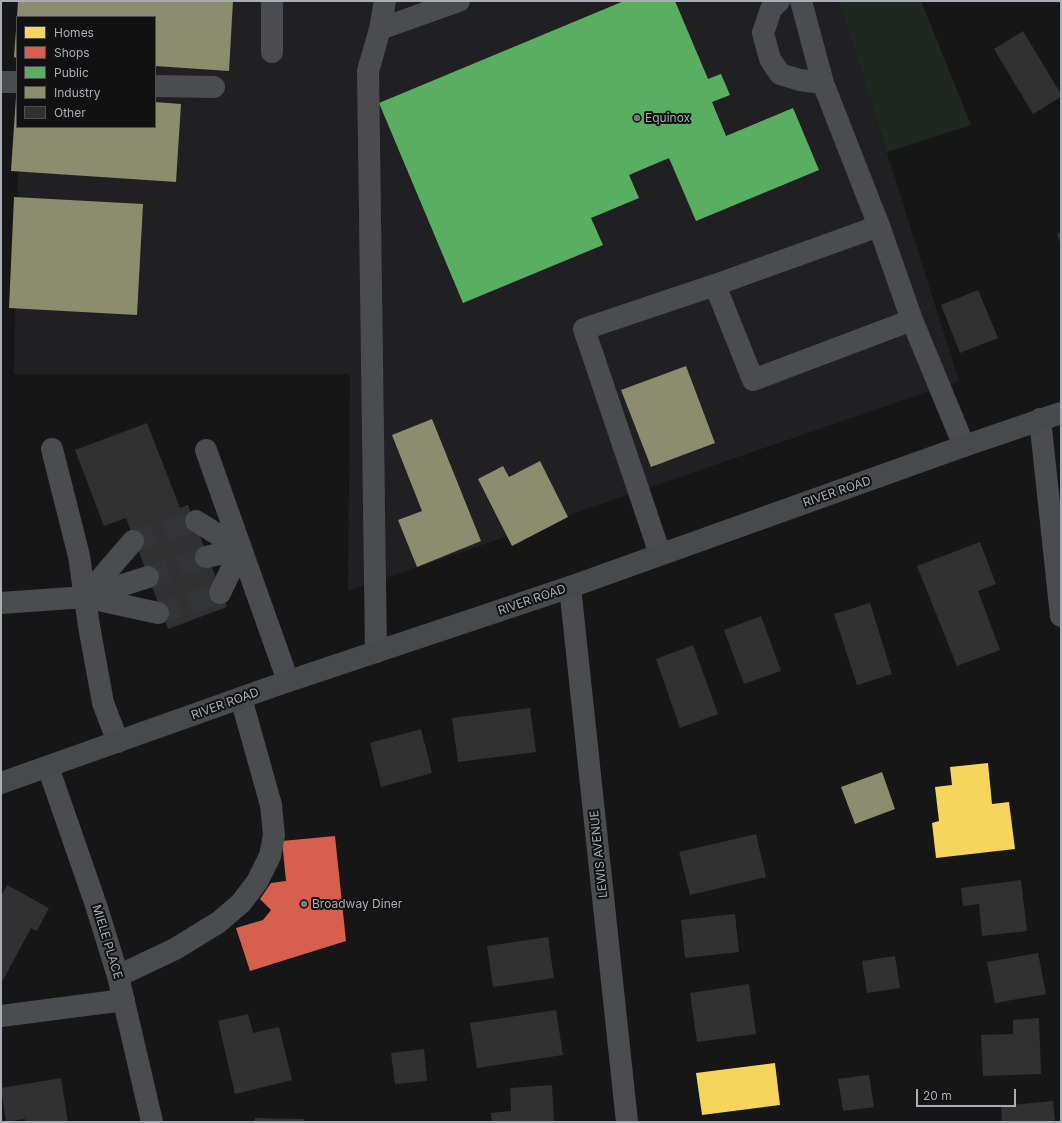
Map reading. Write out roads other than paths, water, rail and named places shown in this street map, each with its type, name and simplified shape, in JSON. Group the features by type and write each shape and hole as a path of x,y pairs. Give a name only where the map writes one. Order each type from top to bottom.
{"main road":[{"name":"RIVER ROAD","path":"1,783 288,681 570,587 964,446 1061,413"}],"street":[{"path":"272,1 272,52"},
{"path":"376,652 368,71 380,28 385,1"},
{"path":"380,28 459,1"},
{"path":"780,1 771,9 763,33 770,59 780,74 800,80 823,83"},
{"path":"802,1 823,83 879,226 912,320 964,446"},
{"path":"1,82 16,82"},
{"path":"156,86 214,87"},
{"path":"660,554 584,329 879,226"},
{"path":"715,284 753,380 912,320"},
{"path":"1040,420 1061,616"},
{"path":"52,449 79,556 89,626 103,703 118,742"},
{"path":"206,450 288,681"},
{"path":"196,520 240,549"},
{"path":"85,597 133,541"},
{"path":"206,557 240,549"},
{"path":"220,593 240,549"},
{"path":"1,603 85,597 148,577"},
{"name":"LEWIS AVENUE","path":"570,587 627,1122"},
{"path":"85,597 158,613"},
{"path":"118,976 175,949 219,922 241,903 258,882 270,856 274,835 271,805 241,698"},
{"name":"MIELE PLACE","path":"48,767 96,905 118,976 152,1122"},
{"path":"1,1016 124,1000"}],"tunnel":[{"path":"133,541 196,521"},
{"path":"148,577 206,557"},
{"path":"158,613 220,593"}],"place":[{"name":"Equinox","path":"637,118"},
{"name":"Broadway Diner","path":"304,904"}]}
